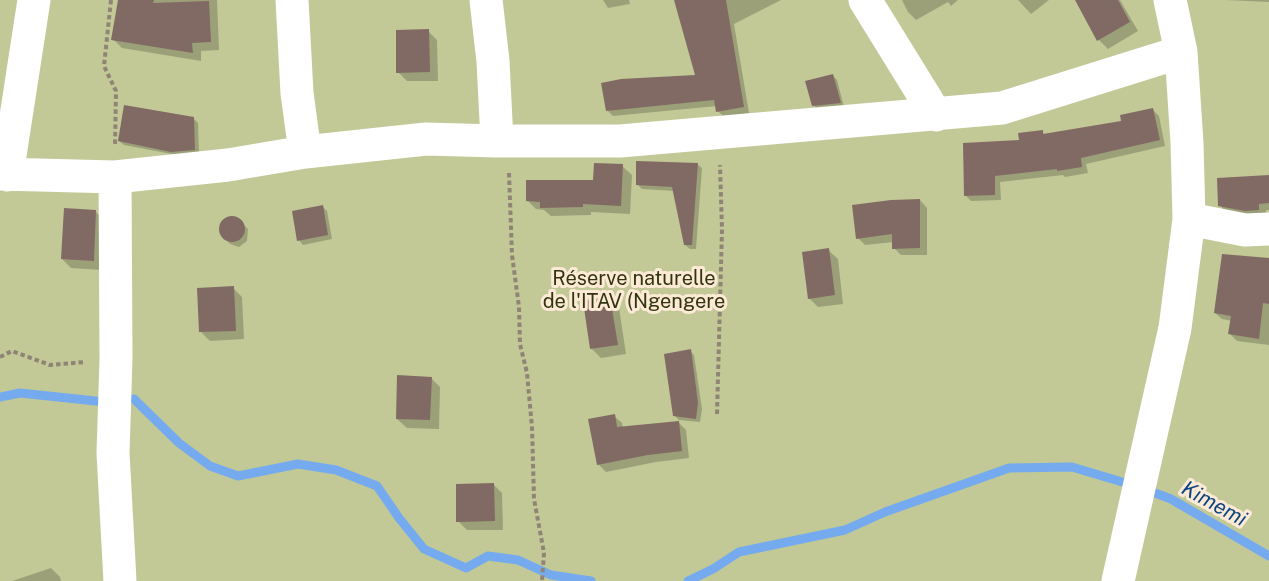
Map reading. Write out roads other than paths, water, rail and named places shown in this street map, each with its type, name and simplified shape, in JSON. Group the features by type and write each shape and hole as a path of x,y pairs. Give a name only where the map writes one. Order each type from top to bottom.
{"street":[{"path":"34,0 4,175 115,177 426,139 620,141 718,131 936,115 1002,108 1181,52"},
{"path":"292,0 297,93 305,152"},
{"path":"486,0 493,61 497,141"},
{"path":"865,0 936,115"},
{"path":"1118,581 1175,328 1188,219 1187,143 1181,52 1170,0"},
{"path":"115,177 116,359 113,453 120,581"},
{"path":"1188,219 1245,230 1269,229"}],"waterway":[{"path":"0,397 20,393 105,402"},
{"path":"134,399 179,443 210,466 238,476 298,464 336,470 377,486 424,549 466,568 488,556 518,560 551,575 591,581"},
{"name":"Kimemi","path":"688,581 713,569 739,552 845,530 885,512 1009,468 1072,467 1139,487 1171,499 1269,556"}],"park label":[{"name":"Réserve naturelle de l'ITAV (Ngengere","path":"634,290"}]}
